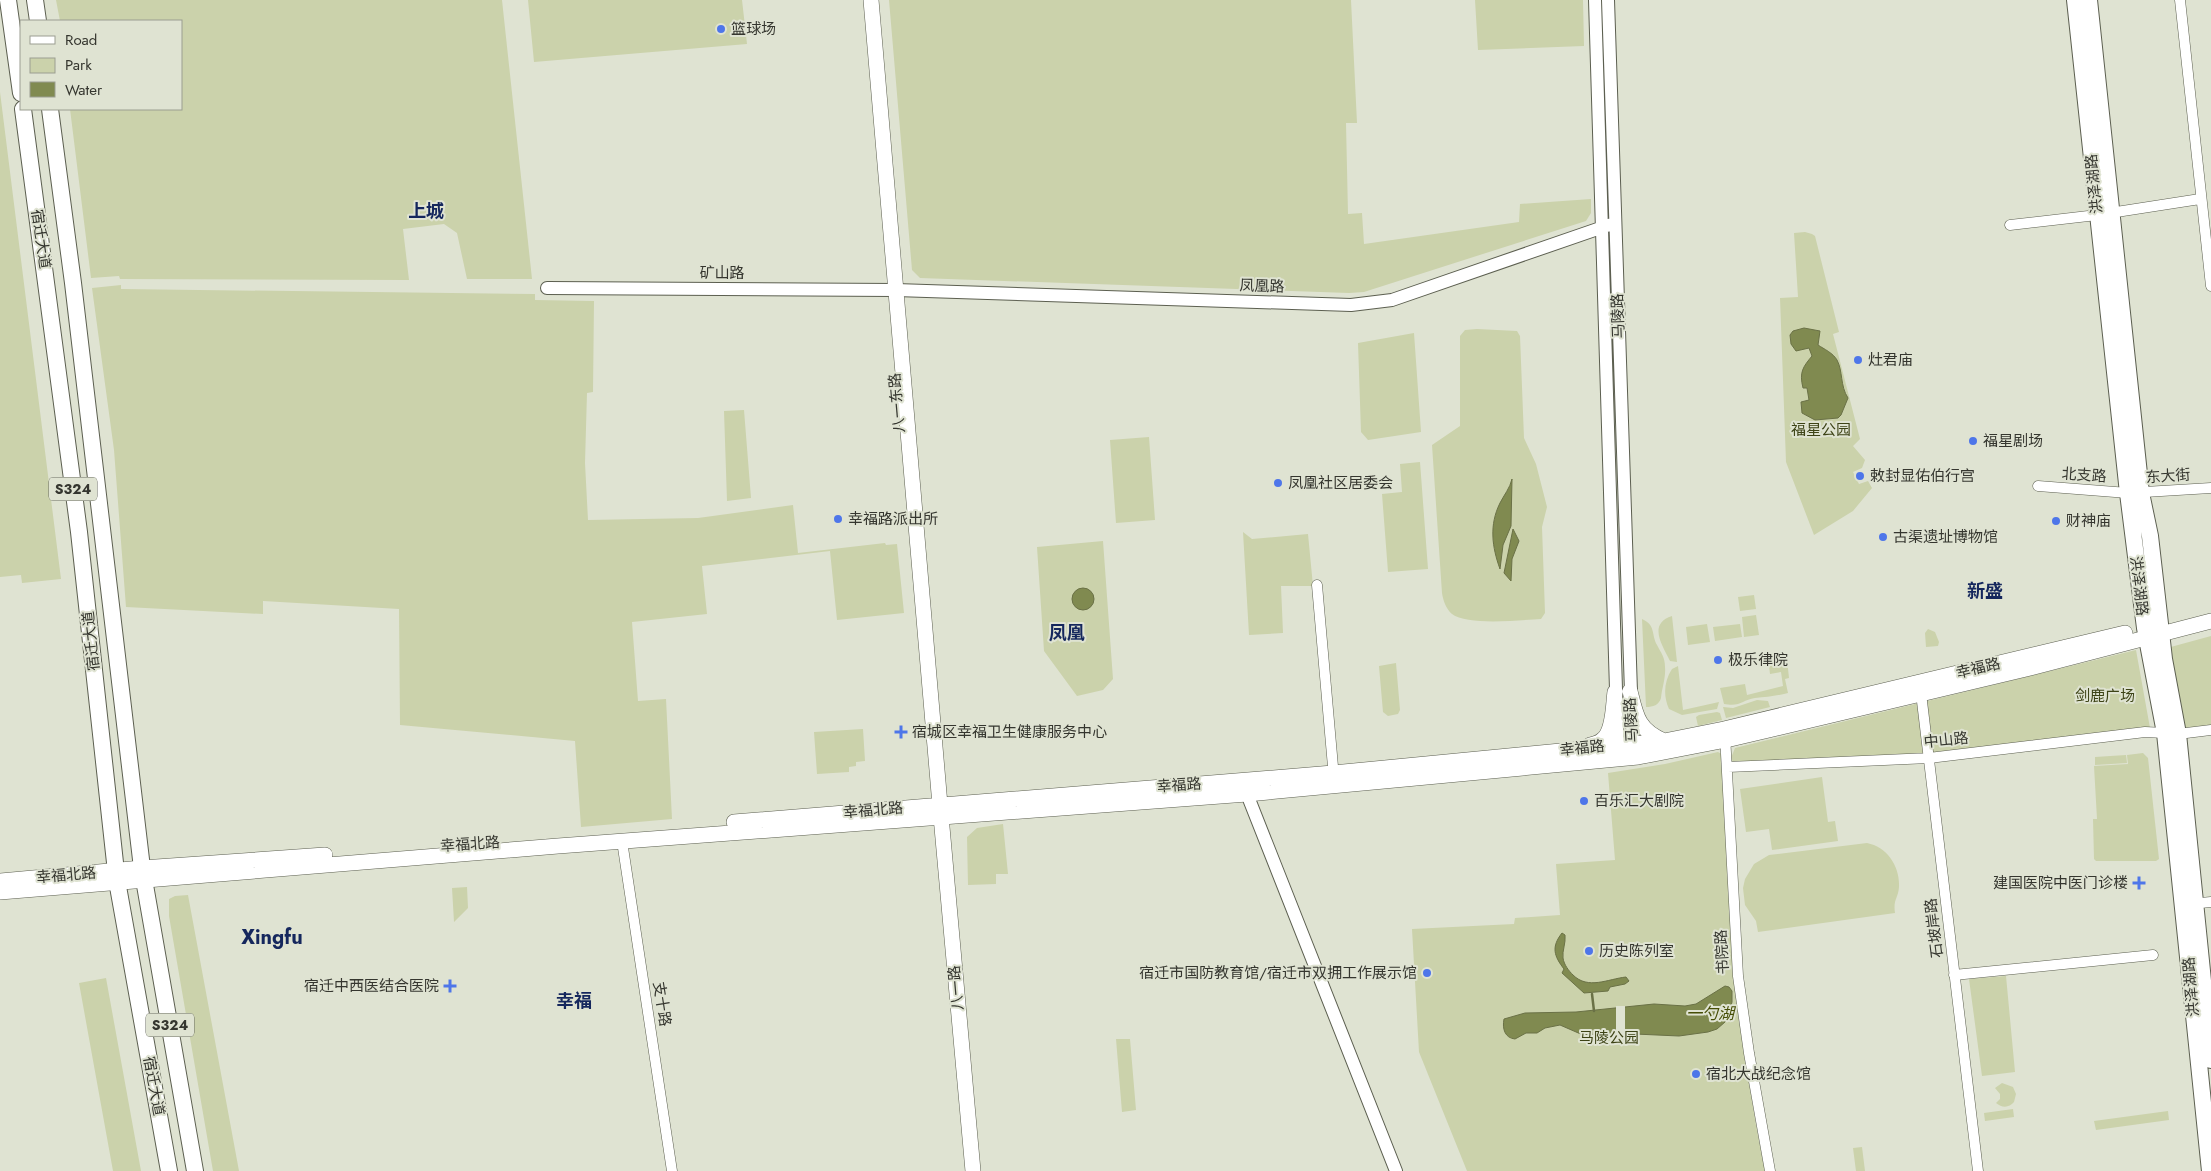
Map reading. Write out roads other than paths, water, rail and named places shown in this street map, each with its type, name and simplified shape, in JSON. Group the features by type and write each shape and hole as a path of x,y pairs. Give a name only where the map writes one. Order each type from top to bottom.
{"main road":[{"path":"8,0 20,86"},
{"path":"36,0 38,20"},
{"name":"八一东路","path":"864,0 892,290 936,811"},
{"name":"八一东路","path":"872,0 892,290"},
{"name":"洪泽湖路","path":"2075,0 2104,214 2134,493 2153,631 2164,659 2171,733 2197,903 2211,1060"},
{"name":"洪泽湖路","path":"2089,0 2104,214"},
{"name":"宿迁大道","path":"24,110 79,532 117,876 170,1171"},
{"name":"宿迁大道","path":"50,110 73,283 144,873 195,1171"},
{"name":"幸福路","path":"2153,631 2211,611"},
{"name":"幸福路","path":"936,811 1334,780 1625,751 1725,734 2153,631 2211,621"},
{"path":"1622,692 1647,732 1664,741"},
{"path":"1578,749 1603,740 1622,692"},
{"name":"幸福路","path":"936,811 1247,794 1334,780 1578,749 1625,751 1664,741 1725,734"},
{"name":"幸福北路","path":"144,873 622,841 936,811"},
{"name":"幸福北路","path":"0,892 144,873 468,844 936,811"},
{"name":"八一路","path":"936,811 963,1171"},
{"name":"八一路","path":"936,811 973,1171"},
{"name":"幸福北路","path":"0,881 117,876"},
{"name":"洪泽湖路","path":"2197,903 2202,1108 2210,1171"}],"street":[{"name":"马陵路","path":"1594,0 1600,227 1625,751"},
{"name":"马陵路","path":"1608,0 1615,223 1622,692"},
{"path":"2180,0 2200,199 2211,286"},
{"path":"2010,226 2200,199"},
{"name":"凤凰路","path":"892,290 1284,304 1371,304 1392,300 1615,223"},
{"name":"矿山路","path":"547,288 892,290"},
{"name":"北支路","path":"2038,486 2134,493"},
{"name":"东大街","path":"2134,493 2211,488"},
{"path":"1317,585 1334,780"},
{"name":"石坡岸路","path":"1922,687 1928,758 1978,1171"},
{"name":"中山路","path":"1728,766 1928,758 2144,732 2171,733 2211,730"},
{"name":"书院路","path":"1725,734 1738,976 1750,1062 1770,1171"},
{"path":"1247,794 1396,1171"},
{"name":"支十路","path":"622,841 672,1171"},
{"path":"1954,975 2153,955"}],"water":[{"path":"1804,328 1820,331 1818,345 1833,355 1839,364 1845,393 1848,398 1838,418 1815,420 1802,413 1801,402 1809,400 1807,388 1803,388 1802,374 1804,367 1812,356 1809,348 1796,351 1791,344 1790,335 1793,331"},
{"path":"1512,479 1511,526 1503,545 1500,569 1493,536 1494,520"},
{"path":"1513,529 1519,541 1512,559 1511,581 1504,573"},
{"path":"1083,588 1093,595 1094,599 1087,609 1083,610 1073,603 1072,599 1079,589"},
{"path":"1562,933 1565,935 1564,963 1573,975 1585,982 1592,983 1626,977 1629,981 1625,984 1610,987 1608,991 1584,993 1562,973 1564,969 1556,956 1555,947"},
{"name":"一勺湖","path":"1725,986 1729,987 1732,991 1729,1013 1725,1022 1717,1029 1708,1032 1679,1036 1613,1033 1583,1035 1560,1025 1545,1028 1537,1033 1526,1033 1515,1039 1507,1035 1503,1026 1504,1019 1525,1013 1576,1012 1654,1004 1685,1006 1696,1004"}],"waterway":[{"path":"1592,994 1594,1011"}],"place":[{"name":"篮球场","path":"721,29"},
{"name":"灶君庙","path":"1858,360"},
{"name":"福星剧场","path":"1973,441"},
{"name":"敕封显佑伯行宫","path":"1860,476"},
{"name":"凤凰社区居委会","path":"1278,483"},
{"name":"幸福路派出所","path":"838,519"},
{"name":"财神庙","path":"2056,521"},
{"name":"古渠遗址博物馆","path":"1883,537"},
{"name":"极乐律院","path":"1718,660"},
{"name":"宿城区幸福卫生健康服务中心","path":"901,732"},
{"name":"百乐汇大剧院","path":"1584,801"},
{"name":"建国医院中医门诊楼","path":"2139,883"},
{"name":"历史陈列室","path":"1589,951"},
{"name":"宿迁市国防教育馆/宿迁市双拥工作展示馆","path":"1427,973"},
{"name":"宿迁中西医结合医院","path":"450,986"},
{"name":"宿北大战纪念馆","path":"1696,1074"}],"district":[{"name":"上城","path":"426,211"},
{"name":"新盛","path":"1985,591"},
{"name":"凤凰","path":"1067,633"},
{"name":"Xingfu","path":"272,937"},
{"name":"幸福","path":"574,1001"}],"park label":[{"name":"福星公园","path":"1821,430"},
{"name":"剑鹿广场","path":"2105,696"},
{"name":"马陵公园","path":"1609,1038"}]}
